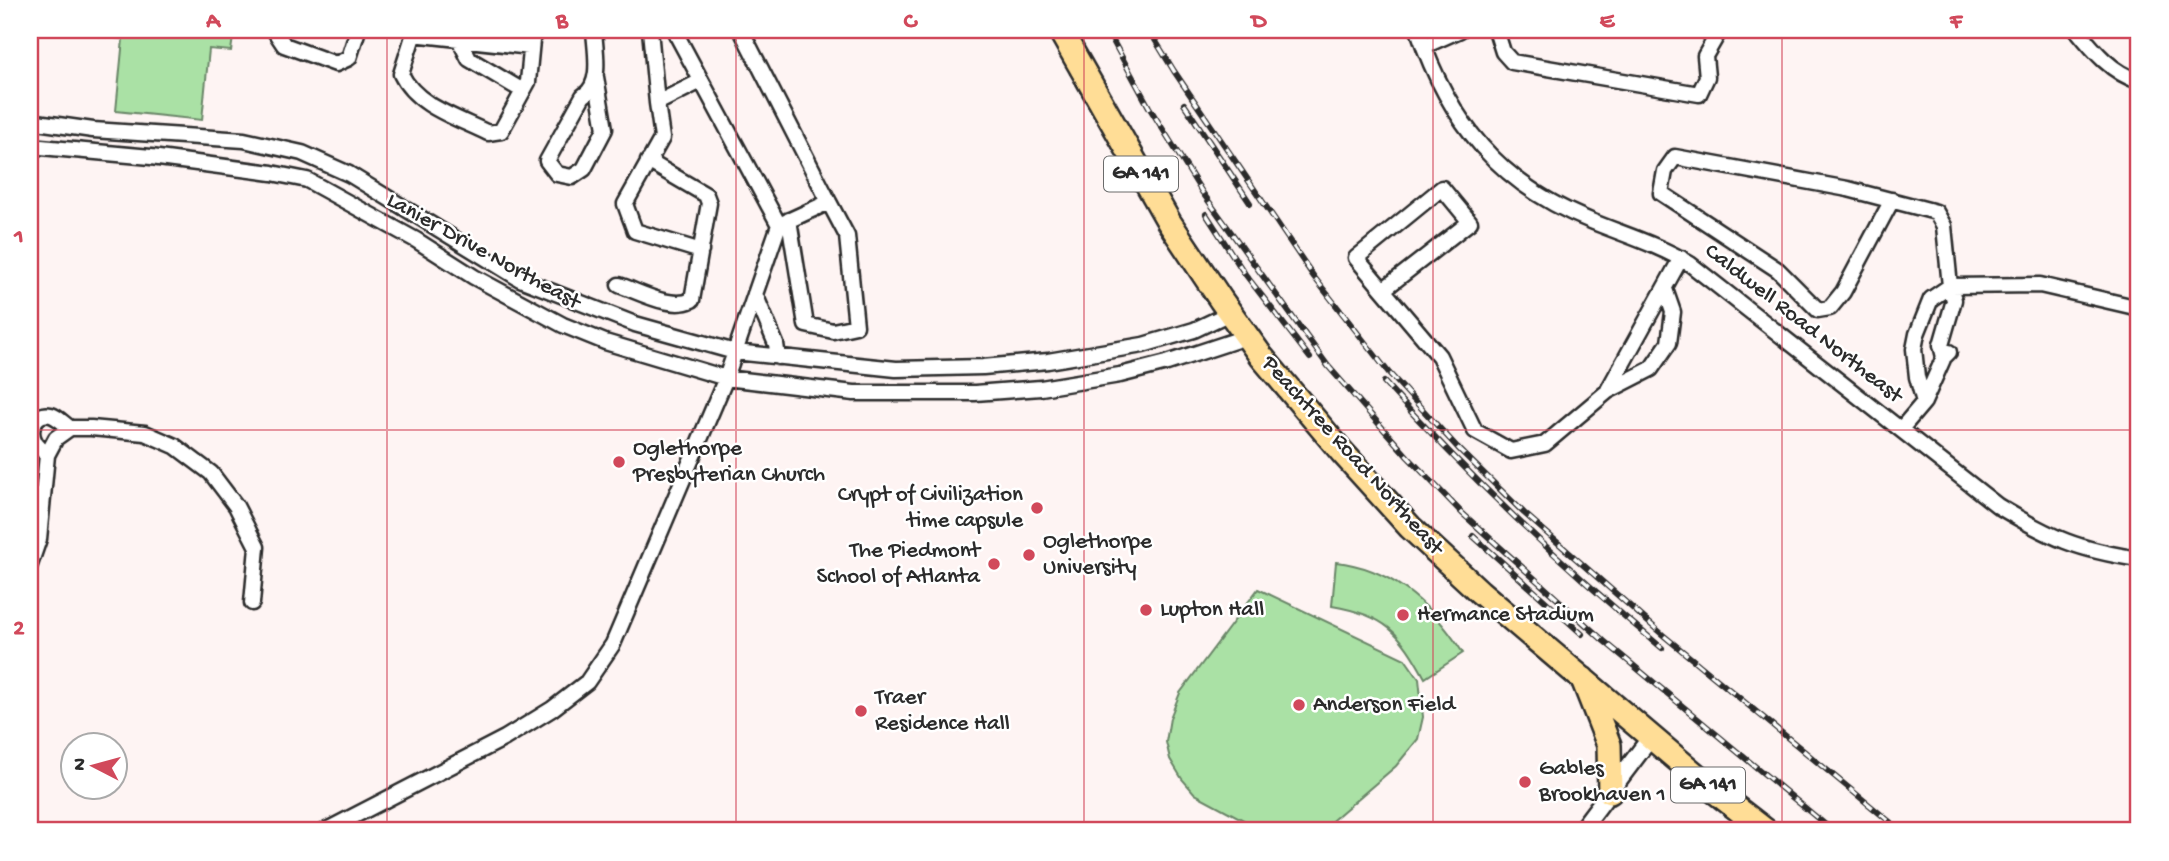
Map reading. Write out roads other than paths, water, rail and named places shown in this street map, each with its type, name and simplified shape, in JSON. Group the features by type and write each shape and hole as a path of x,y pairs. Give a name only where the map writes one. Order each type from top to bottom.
{"highway":[{"name":"Peachtree Road Northeast","path":"1060,30 1169,222 1246,337 1342,452 1410,527 1480,592 1766,831"},
{"path":"1583,679 1609,745 1610,792"}],"street":[{"path":"274,30 284,45 336,64 349,58 358,30"},
{"path":"531,47 414,32 401,74 407,86 421,99 488,133 501,131 528,82 533,30"},
{"path":"594,30 596,77 606,129 584,169 572,177 557,174 547,161 583,96 590,92 596,77"},
{"path":"650,30 662,138 625,204 635,231 701,251"},
{"path":"674,30 784,223 806,325 833,331 856,326 847,236 741,30"},
{"name":"Caldwell Road Northeast","path":"1418,30 1434,74 1459,119 1489,157 1509,174 1553,205 1642,239 1681,258 1714,281 1998,506 2040,532 2097,552 2139,559"},
{"path":"1424,46 1460,30"},
{"path":"1496,30 1503,52 1512,62 1699,93 1707,77 1705,57 1720,30"},
{"path":"2077,30 2099,56 2127,77 2139,81"},
{"path":"459,39 470,59 523,91"},
{"path":"657,103 701,81"},
{"name":"Lanier Drive Northeast","path":"30,121 93,130 244,140 302,153 349,174 520,279 635,324 735,352 919,369 1048,361 1143,345 1194,330 1230,313"},
{"name":"Lanier Drive Northeast","path":"30,146 151,157 307,180 563,325 605,342 726,378 854,393 975,393 1041,388 1121,375 1246,337"},
{"path":"1892,200 1843,292 1830,308 1818,310 1779,270 1661,193 1665,171 1675,157 1848,189 1892,200 1936,212 1944,226 1957,315 1950,352 1944,357 1924,402 1901,429"},
{"path":"619,285 671,303 687,303 692,300 709,202 706,195 648,161"},
{"path":"1383,290 1470,222 1442,188 1356,258 1383,290 1439,356 1475,431 1511,450 1545,444 1608,391 1651,369 1669,343 1673,312 1662,294"},
{"path":"325,831 505,738 552,709 587,682 614,644 726,378 755,294 784,223 829,202"},
{"path":"1608,391 1681,258"},
{"path":"1924,402 1917,377 1914,349 1931,299 1952,293 2040,285 2139,307"},
{"path":"755,294 776,344 778,357"},
{"path":"743,329 760,330 771,335"},
{"path":"47,455 35,442 32,432 38,418 45,414 54,415 69,428"},
{"path":"30,565 39,539 47,455 56,438 69,428 145,433 175,446 211,473 236,506 257,547 253,603"},
{"path":"1580,831 1651,737"}],"railway":[{"path":"1107,30 1149,107 1202,192 1328,366 1408,457 1462,513 1604,641 1833,831"},
{"path":"1149,30 1314,277 1389,373 1458,448 1524,513 1663,635 1901,831"},
{"path":"1184,104 1250,203"},
{"path":"1206,214 1245,274 1310,358"},
{"path":"1384,382 1450,453 1518,520 1662,648"},
{"path":"1473,536 1582,634"}],"place":[{"name":"Oglethorpe Presbyterian Church","path":"619,462"},
{"name":"Crypt of Civilization time capsule","path":"1037,508"},
{"name":"Oglethorpe University","path":"1029,555"},
{"name":"The Piedmont School of Atlanta","path":"994,564"},
{"name":"Lupton Hall","path":"1146,610"},
{"name":"Hermance Stadium","path":"1403,615"},
{"name":"Anderson Field","path":"1299,705"},
{"name":"Traer Residence Hall","path":"861,711"},
{"name":"Gables Brookhaven 1","path":"1525,782"}]}
